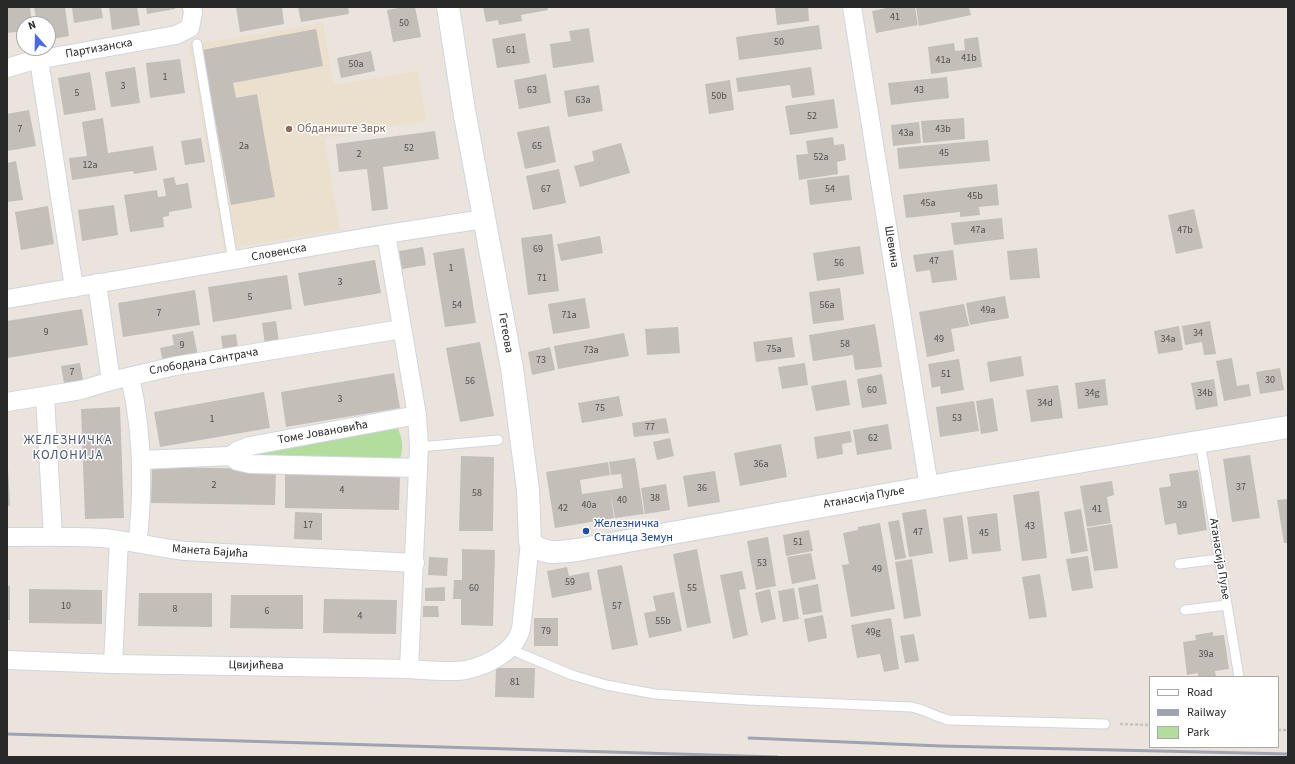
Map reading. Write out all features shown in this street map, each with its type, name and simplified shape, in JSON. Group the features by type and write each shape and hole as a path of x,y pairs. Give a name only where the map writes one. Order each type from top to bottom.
{"street":[{"path":"192,7 194,13 193,36"},
{"name":"Гетеова","path":"448,7 464,110 510,360 528,490 530,542 520,632 506,650"},
{"name":"Шевина","path":"852,7 929,487"},
{"name":"Партизанска","path":"7,68 18,64 39,60 176,36 193,36"},
{"path":"39,60 74,288"},
{"name":"Словенска","path":"7,299 386,234 484,219"},
{"path":"386,234 417,415 419,447 410,669"},
{"path":"97,283 112,381"},
{"name":"Слободана Сантрача","path":"7,402 82,390 112,381 175,366 402,329"},
{"path":"130,377 134,392 142,460 140,520 137,543"},
{"path":"45,397 53,537"},
{"name":"Томе Јовановића","path":"142,460 230,456 237,451 250,446 417,415"},
{"name":"Атанасија Пуље","path":"530,542 538,549 544,551 553,552 577,550 929,487 1288,427"},
{"name":"Томе Јовановића","path":"230,456 237,461 250,464 418,468"},
{"name":"Манета Бајића","path":"7,537 53,537 119,540 160,548 186,551 415,563"},
{"path":"113,664 119,540"},
{"name":"Цвијићева","path":"7,660 113,664 451,671 466,670 478,666 506,650"}],"lane":[{"path":"193,36 233,261"},
{"path":"419,447 498,440"},
{"name":"Атанасија Пуље","path":"1200,441 1239,676"},
{"path":"1179,564 1219,559"},
{"path":"1185,610 1227,605"},
{"path":"506,650 519,653 572,675 606,685 655,694 748,700 911,706 939,718 949,720 1105,724"}],"path":[{"path":"1105,724 1149,725"}],"shaded area":[{"name":"Обданиште Зврк","path":"323,23 334,85 418,71 426,121 324,138 340,230 224,249 189,45"}],"green space":[{"path":"397,427 401,435 402,444 402,453 399,461 258,456 258,452"}],"building":[{"path":"7,7 30,7 31,16 16,16 16,32 7,33"},
{"path":"34,7 65,7 69,36 56,38 56,16 36,16"},
{"path":"72,7 101,7 103,18 74,23"},
{"path":"109,7 137,7 140,25 112,30"},
{"path":"146,7 175,7 175,9 147,14"},
{"path":"236,7 282,7 284,24 240,32"},
{"path":"298,7 348,7 349,14 301,22"},
{"path":"415,7 421,37 393,42 387,10"},
{"path":"483,7 547,7 548,10 521,15 522,21 499,25 498,20 486,22"},
{"path":"775,7 808,7 809,21 777,25"},
{"path":"891,7 915,7 918,25 876,33 872,11"},
{"path":"916,7 969,7 971,15 919,26"},
{"path":"819,25 822,49 739,60 736,37"},
{"path":"589,28 594,62 553,68 550,44 571,41 569,31"},
{"path":"316,29 323,66 233,83 236,98 257,94 275,197 231,205 202,50"},
{"path":"525,33 530,63 497,68 492,39"},
{"path":"978,37 982,67 931,74 928,47 954,43 955,51 965,50 964,39"},
{"path":"371,51 375,71 341,78 337,58"},
{"path":"180,59 185,93 150,98 146,63"},
{"path":"135,67 140,103 111,107 105,72"},
{"path":"811,67 815,95 792,98 790,85 738,92 736,78"},
{"path":"90,72 96,110 64,115 58,78"},
{"path":"546,74 551,103 519,109 514,80"},
{"path":"947,77 949,98 891,105 888,83"},
{"path":"730,80 734,110 709,114 705,84"},
{"path":"599,85 603,111 568,117 564,91"},
{"path":"834,99 838,128 790,135 785,106"},
{"path":"29,110 36,146 7,151 7,114"},
{"path":"103,118 108,153 153,146 157,170 134,174 133,171 72,180 69,158 87,156 82,122"},
{"path":"964,118 965,139 923,143 921,121"},
{"path":"919,122 921,143 893,146 891,125"},
{"path":"549,126 556,162 525,169 517,132"},
{"path":"435,131 439,159 383,167 388,209 372,211 367,169 339,172 336,144"},
{"path":"833,137 834,145 844,144 846,160 837,162 838,174 799,180 796,155 808,154 806,141"},
{"path":"201,138 205,162 185,165 181,141"},
{"path":"988,140 990,161 899,169 897,148"},
{"path":"621,143 630,173 580,187 574,166 594,161 592,151"},
{"path":"16,161 23,200 7,202 7,163"},
{"path":"559,169 566,203 533,210 526,176"},
{"path":"849,175 852,200 810,205 807,180"},
{"path":"174,177 176,185 188,183 192,208 169,212 169,216 163,217 164,227 130,232 124,195 157,190 158,197 166,196 163,179"},
{"path":"997,184 999,205 979,207 980,215 960,217 960,212 906,218 903,195"},
{"path":"114,205 118,235 82,241 78,210"},
{"path":"48,206 54,244 21,250 15,212"},
{"path":"1194,209 1203,248 1176,254 1168,215"},
{"path":"1002,218 1004,239 954,245 951,223"},
{"path":"552,234 559,291 528,295 521,238"},
{"path":"600,236 603,253 561,261 557,244"},
{"path":"860,246 864,274 817,281 813,253"},
{"path":"423,247 426,265 402,269 399,251"},
{"path":"464,248 476,323 445,327 433,253"},
{"path":"1037,248 1040,278 1010,280 1007,251"},
{"path":"953,250 957,280 932,283 930,270 916,272 913,255"},
{"path":"375,260 381,293 304,306 298,273"},
{"path":"287,275 292,309 213,322 208,287"},
{"path":"840,288 844,320 813,324 809,292"},
{"path":"195,290 200,325 123,337 118,303"},
{"path":"1005,296 1009,318 970,325 966,303"},
{"path":"585,298 590,328 553,334 548,304"},
{"path":"964,304 969,326 951,329 955,351 927,357 919,312"},
{"path":"82,309 88,345 7,358 7,321"},
{"path":"276,321 279,343 265,345 262,323"},
{"path":"1210,321 1216,354 1204,355 1202,342 1185,345 1182,326"},
{"path":"875,324 882,367 855,370 853,355 813,361 809,335"},
{"path":"1179,326 1183,350 1158,354 1154,331"},
{"path":"678,327 680,353 647,355 645,329"},
{"path":"193,331 198,356 163,362 160,348 174,345 172,335"},
{"path":"624,333 629,356 558,369 554,346"},
{"path":"236,334 238,348 223,351 221,336"},
{"path":"792,337 795,357 756,362 753,342"},
{"path":"480,342 494,416 460,422 446,348"},
{"path":"550,347 555,370 532,375 528,352"},
{"path":"1021,356 1024,376 990,382 987,362"},
{"path":"1232,358 1237,386 1249,384 1251,396 1224,401 1216,361"},
{"path":"959,359 964,390 941,394 940,386 932,388 928,364"},
{"path":"80,363 83,380 64,383 61,366"},
{"path":"805,363 808,385 782,389 778,367"},
{"path":"1280,368 1284,390 1260,394 1256,372"},
{"path":"394,373 400,408 286,427 281,392"},
{"path":"882,374 887,404 862,408 857,379"},
{"path":"1105,379 1108,405 1078,409 1075,383"},
{"path":"1214,379 1218,406 1196,410 1191,383"},
{"path":"846,380 850,405 816,411 811,386"},
{"path":"1058,385 1063,418 1031,422 1026,390"},
{"path":"264,392 270,428 160,447 154,412"},
{"path":"619,396 623,416 582,423 578,403"},
{"path":"993,398 998,431 981,434 976,401"},
{"path":"974,401 979,431 940,437 936,407"},
{"path":"120,407 124,518 85,519 81,409"},
{"path":"666,418 669,433 634,437 632,423"},
{"path":"888,424 892,449 857,455 853,430"},
{"path":"850,431 852,442 842,444 843,454 817,459 814,437"},
{"path":"670,438 674,456 657,460 653,442"},
{"path":"781,444 787,477 740,486 734,453"},
{"path":"1250,455 1260,518 1232,522 1223,459"},
{"path":"461,456 494,457 493,531 459,531"},
{"path":"635,458 644,514 615,518 610,490 623,488 621,474 611,475 609,462"},
{"path":"608,462 610,475 580,480 582,494 610,490 614,518 555,528 546,472"},
{"path":"152,467 276,469 275,505 151,503"},
{"path":"8,468 10,506 7,506"},
{"path":"1198,470 1207,530 1178,535 1176,523 1165,525 1159,488 1171,486 1169,474"},
{"path":"715,471 720,502 688,507 683,476"},
{"path":"285,473 400,475 399,510 285,508"},
{"path":"1112,481 1114,495 1107,497 1111,523 1087,527 1080,486"},
{"path":"666,484 670,510 645,514 641,488"},
{"path":"1039,491 1047,558 1022,561 1013,495"},
{"path":"1288,499 1288,543 1284,543 1277,500"},
{"path":"926,509 933,553 909,557 902,513"},
{"path":"1081,509 1088,551 1071,554 1064,512"},
{"path":"295,512 322,513 322,540 294,539"},
{"path":"997,513 1001,551 972,554 967,517"},
{"path":"962,515 968,559 949,562 943,518"},
{"path":"899,520 906,558 895,560 888,522"},
{"path":"880,523 895,609 851,617 842,565 849,564 843,533 858,530 858,527"},
{"path":"1112,524 1118,568 1094,571 1087,528"},
{"path":"809,530 813,551 786,556 783,535"},
{"path":"768,537 776,586 756,590 747,541"},
{"path":"462,549 495,550 493,626 461,625 461,599 453,599 454,580 462,580"},
{"path":"697,549 711,623 687,628 673,554"},
{"path":"811,553 816,579 792,584 787,557"},
{"path":"1088,556 1093,588 1072,591 1066,559"},
{"path":"429,557 448,558 447,576 428,575"},
{"path":"912,559 921,616 904,619 895,562"},
{"path":"622,565 638,645 612,650 597,570"},
{"path":"567,567 569,576 589,572 592,590 552,598 547,571"},
{"path":"742,571 746,589 739,590 748,635 733,639 720,575"},
{"path":"1040,574 1047,617 1029,619 1022,577"},
{"path":"818,584 822,612 803,615 798,588"},
{"path":"7,586 10,586 10,620 7,620"},
{"path":"445,587 445,601 425,601 425,588"},
{"path":"794,588 799,619 783,622 778,591"},
{"path":"29,589 102,590 102,624 29,623"},
{"path":"770,589 776,619 761,623 755,593"},
{"path":"674,592 682,631 649,638 644,613 656,611 653,596"},
{"path":"139,593 212,593 212,627 138,626"},
{"path":"231,595 303,595 303,629 230,628"},
{"path":"324,599 397,600 396,634 323,633"},
{"path":"423,606 438,606 439,617 423,617"},
{"path":"823,615 827,638 808,642 804,619"},
{"path":"534,618 558,618 558,646 534,646"},
{"path":"891,618 899,669 884,672 880,654 857,658 851,625"},
{"path":"1213,632 1213,636 1224,635 1229,669 1215,671 1216,676 1198,676 1198,673 1187,675 1183,642 1196,640 1195,635"},
{"path":"914,634 919,661 905,663 900,636"},
{"path":"496,668 535,668 534,698 495,697"}],"railway":[{"path":"7,734 777,757"},
{"path":"749,738 941,746 1288,754"}],"place":[{"name":"Обданиште Зврк","path":"289,129"},
{"name":"Железничка Станица Земун","path":"586,531"}],"district":[{"name":"ЖЕЛЕЗНИЧКА КОЛОНИЈА","path":"68,448"}]}
